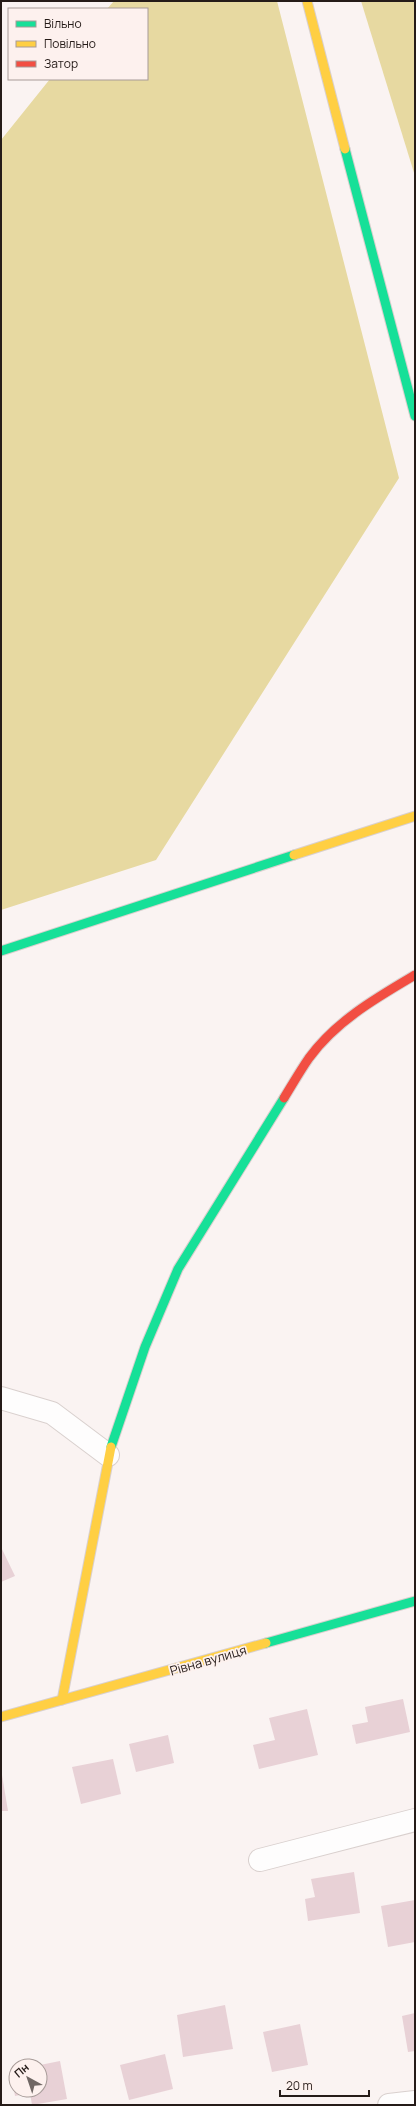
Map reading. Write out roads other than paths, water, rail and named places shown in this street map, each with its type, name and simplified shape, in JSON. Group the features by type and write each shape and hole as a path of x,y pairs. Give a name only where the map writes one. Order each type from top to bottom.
{"street":[{"path":"307,1 415,416"},
{"path":"1,951 415,816"},
{"path":"62,1700 108,1455 145,1347 178,1269 309,1058 336,1029 363,1006 415,975"},
{"path":"1,1398 52,1413 108,1455"},
{"name":"Рівна вулиця","path":"1,1717 415,1601"},
{"path":"260,1860 415,1820"},
{"path":"389,2105 415,2102"}]}
